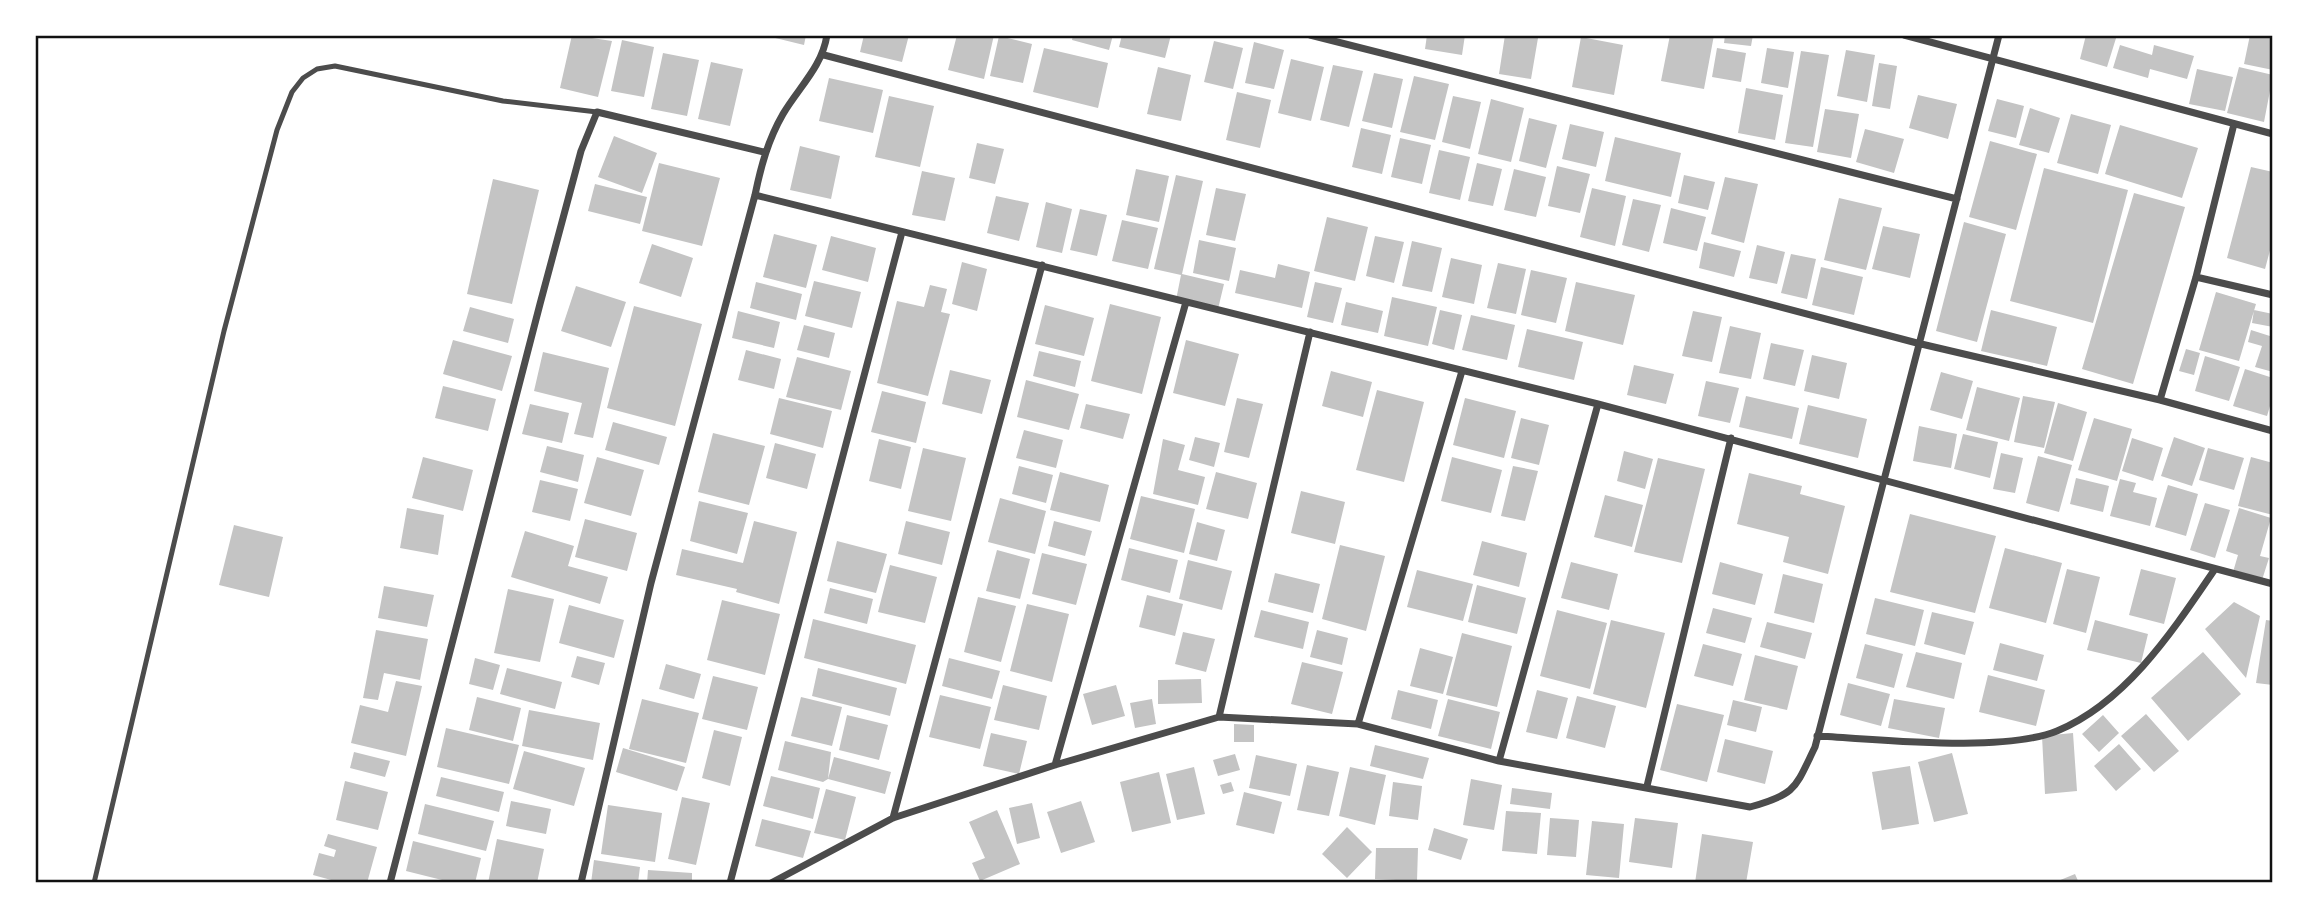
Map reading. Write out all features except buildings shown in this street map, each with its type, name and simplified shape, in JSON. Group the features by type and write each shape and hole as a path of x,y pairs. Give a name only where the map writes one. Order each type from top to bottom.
{"street":[{"path":"581,883 651,583 755,195 764,152 783,114 824,55 827,35"},
{"path":"1310,35 1957,199"},
{"path":"1904,35 2273,134"},
{"path":"771,883 893,818 1055,765 1219,716 1358,724 1499,761 1750,807 1770,801 1795,788 1817,736 1999,35"},
{"path":"824,55 1917,343 2160,400 2273,431"},
{"path":"390,883 540,304 582,151 597,112 764,152"},
{"path":"2160,400 2196,277 2234,124"},
{"path":"755,195 821,209 902,232 1731,438 2273,584"},
{"path":"730,883 902,232"},
{"path":"893,818 1042,265"},
{"path":"2196,277 2273,295"},
{"path":"1055,765 1186,302"},
{"path":"1219,716 1310,332"},
{"path":"1358,724 1462,371"},
{"path":"1499,761 1598,404"},
{"path":"1647,786 1731,438"},
{"path":"1817,736 1987,741 2029,739 2057,731 2106,701 2144,664 2172,633 2216,569"}],"lane":[{"path":"94,883 224,331 277,130 292,92 303,78 317,69 335,65 503,101 597,112"}]}
